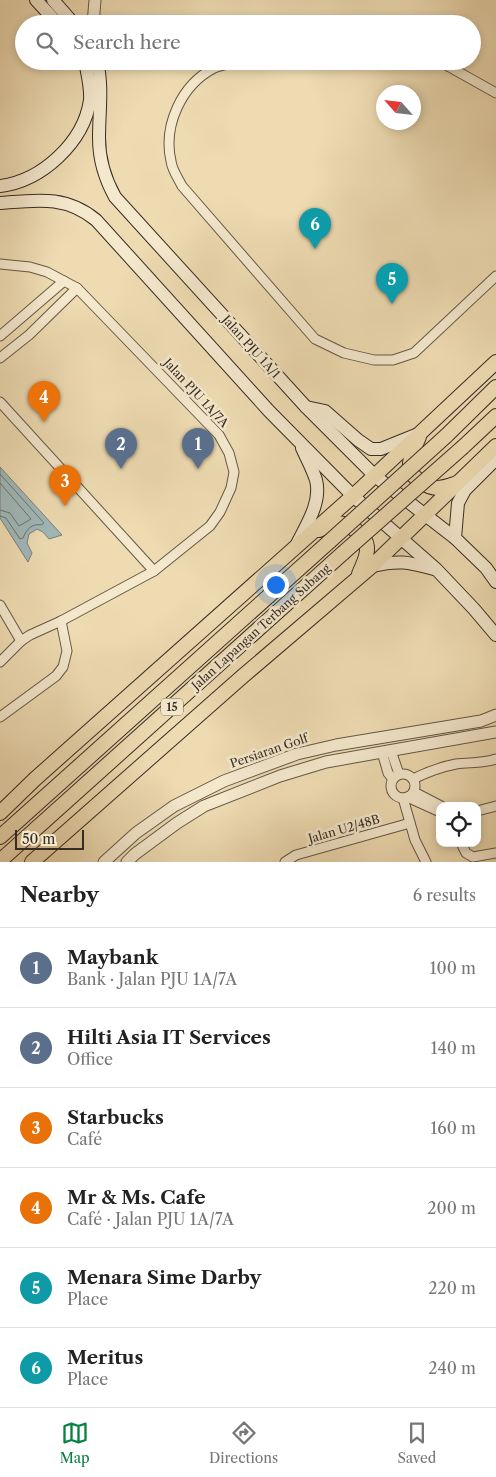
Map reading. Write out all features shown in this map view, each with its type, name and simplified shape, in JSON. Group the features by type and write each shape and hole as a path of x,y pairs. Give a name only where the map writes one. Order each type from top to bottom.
{"main road":[{"path":"36,0 50,15"},
{"path":"53,0 66,15"},
{"path":"0,186 10,185 43,168 62,154 76,136 86,117 90,99 87,70"},
{"name":"Jalan PJU 1A/1","path":"98,70 101,99 100,155 107,183 115,197 306,407 375,476 455,538 486,568 496,582"},
{"path":"0,202 46,200 65,202 87,212 269,411 353,496 436,569 474,609 496,636"},
{"path":"0,814 35,779 375,476 496,362"},
{"name":"Jalan Lapangan Terbang Subang","path":"0,837 446,436 496,387"},
{"path":"306,407 325,410 358,440 371,448 381,449 421,432"},
{"name":"Jalan Lapangan Terbang Subang","path":"0,861 496,416"},
{"path":"421,432 411,458 410,468 414,476 421,482 439,488 458,483"},
{"path":"294,548 314,508 316,488 316,482 299,441"},
{"path":"32,862 243,676 372,566 496,446"},
{"path":"455,538 458,503 465,490 496,459"},
{"path":"312,533 337,523 349,526 358,532 364,539 367,547 365,560 356,579"},
{"path":"372,566 394,561 436,569"}],"street":[{"path":"94,15 95,0"},
{"path":"211,70 194,82 174,113 168,138 171,163 182,186 315,339 344,353 374,360 400,358 414,353 496,276"},
{"path":"455,70 496,93"},
{"name":"Jalan PJU 1A/7A","path":"0,264 30,267 77,288 219,436 229,453 234,472 231,488 220,512 210,526 154,571 21,641 0,662"},
{"path":"0,336 64,281"},
{"path":"0,358 29,335 77,288"},
{"path":"0,402 154,571"},
{"path":"0,605 21,641"},
{"path":"0,717 56,676 62,667 67,651 61,621"},
{"name":"Persiaran Golf","path":"104,862 136,833 174,806 224,781 297,754 356,741 481,721 496,715"},
{"path":"127,862 177,823 204,806 280,776 326,762 496,732"},
{"path":"387,752 396,776 392,790 396,796 408,796 436,804"},
{"path":"413,779 430,770 457,764 488,762 496,759"},
{"path":"396,776 407,774 416,785 408,796 410,823 415,840 426,862"},
{"path":"224,781 225,785 235,793"},
{"path":"408,796 436,810"},
{"path":"481,810 496,806"},
{"name":"Jalan U2/48B","path":"286,862 296,855 410,823"},
{"path":"463,847 466,853 473,858 496,853"}],"water":[{"path":"0,467 62,535 49,539 43,532 37,529 29,534 27,543 32,553 28,562 0,518"}],"place":[{"name":"Meritus","path":"315,249"},
{"name":"Menara Sime Darby","path":"392,304"},
{"name":"Mr & Ms. Cafe","path":"44,422"},
{"name":"Hilti Asia IT Services","path":"121,469"},
{"name":"Maybank","path":"198,469"},
{"name":"Starbucks","path":"65,506"}]}
